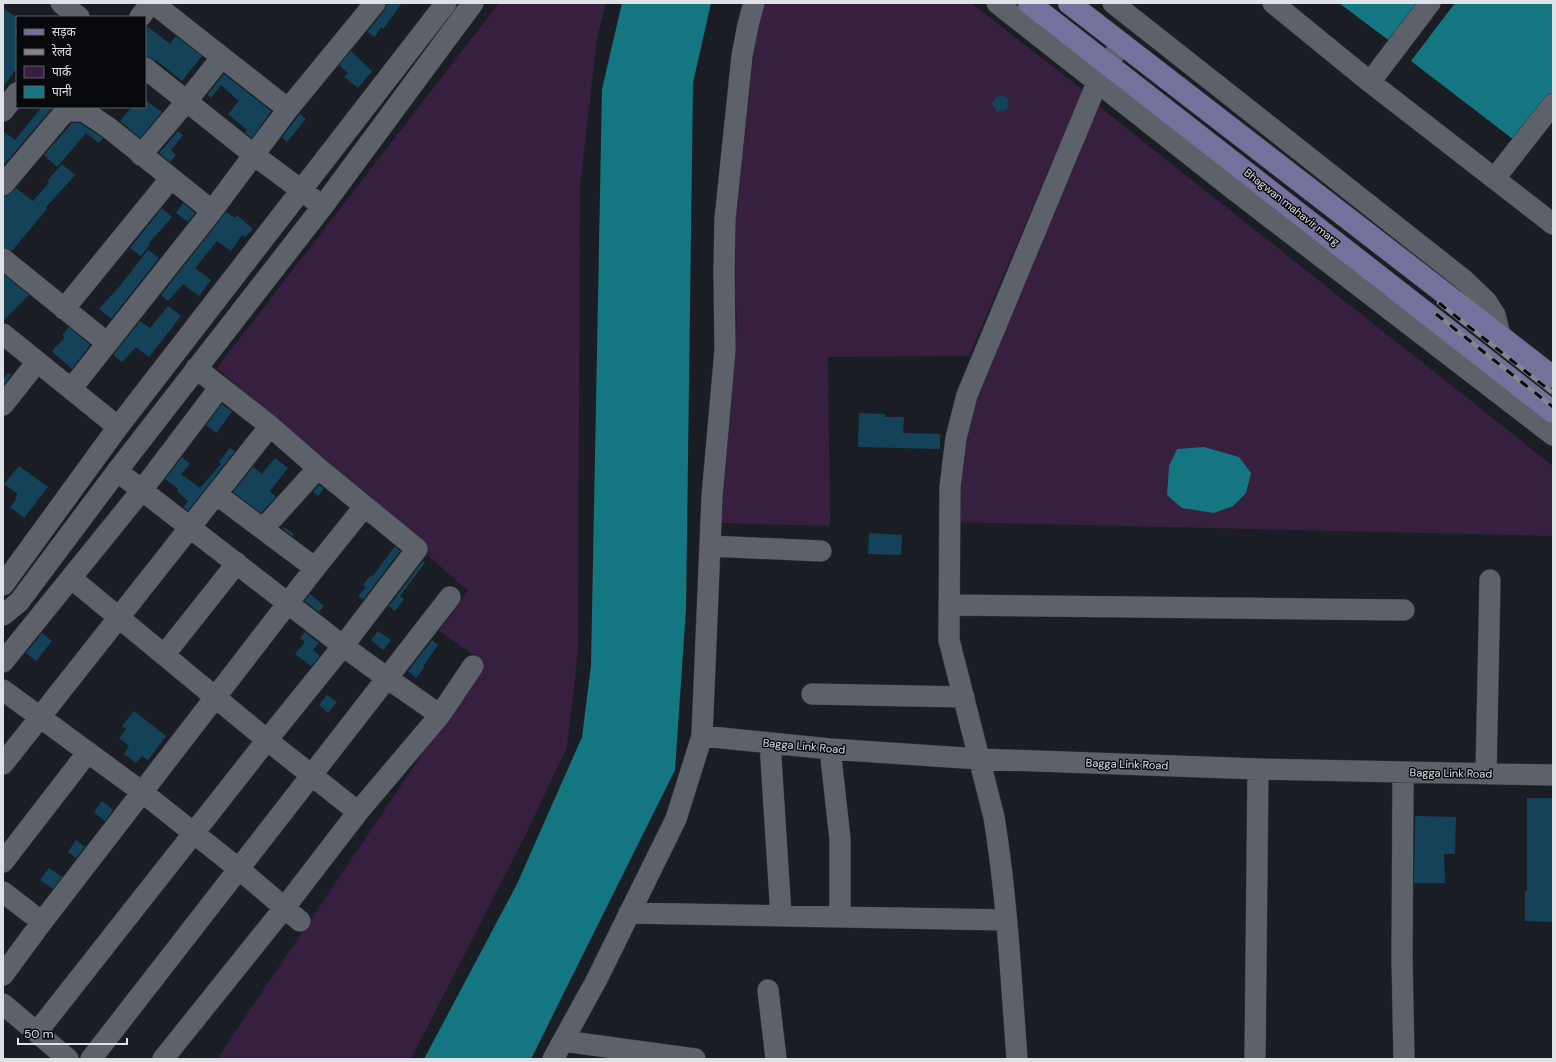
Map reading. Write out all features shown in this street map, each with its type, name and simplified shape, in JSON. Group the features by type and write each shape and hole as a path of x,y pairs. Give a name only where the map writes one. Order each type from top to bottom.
{"main road":[{"name":"Bhagwan mahavir marg","path":"1030,3 1553,412"},
{"path":"1069,3 1391,250 1553,377"},
{"path":"1374,271 1391,250"}],"street":[{"path":"61,3 81,13"},
{"path":"141,16 152,3 288,109"},
{"path":"70,389 212,211 288,109 375,3"},
{"path":"3,585 118,427 446,3"},
{"path":"3,615 19,602 196,368 323,206 473,3"},
{"path":"553,1059 564,1042 596,981 676,819 702,736 712,496 725,350 724,271 726,219 742,56 754,3"},
{"path":"997,3 1097,83 1553,435"},
{"path":"1113,3 1464,280 1486,301 1495,315 1500,335"},
{"path":"1273,3 1370,82 1553,224"},
{"path":"1370,82 1430,3"},
{"path":"1017,1059 999,846 994,817 949,640 950,487 956,438 967,395 1097,83 1107,64 1122,44"},
{"path":"141,155 222,57"},
{"path":"146,69 254,155 323,206"},
{"path":"3,111 16,94"},
{"path":"1494,178 1553,104"},
{"path":"3,185 62,115 68,111 84,111 109,128 212,211"},
{"path":"64,309 171,178"},
{"path":"3,258 64,309 108,343"},
{"path":"3,334 118,427"},
{"path":"3,404 37,362"},
{"path":"36,1032 343,646 417,549 364,507 270,426 196,368"},
{"path":"3,662 142,490 220,387"},
{"path":"3,764 270,426"},
{"path":"263,529 318,468"},
{"path":"117,471 343,646 440,715"},
{"path":"216,494 315,568"},
{"path":"3,975 288,602 364,507"},
{"path":"710,546 821,551"},
{"path":"164,655 237,563"},
{"path":"70,578 267,740 358,812"},
{"path":"1486,774 1490,580"},
{"path":"91,1059 450,597"},
{"path":"949,605 1404,610"},
{"path":"163,1059 292,914 358,812 440,715 473,666"},
{"path":"3,690 142,792 239,869 292,914"},
{"path":"812,694 964,697"},
{"name":"Bagga Link Road","path":"702,736 830,749 979,759 1258,770 1553,775"},
{"path":"770,743 781,916"},
{"path":"830,749 840,839 840,917"},
{"path":"3,862 88,752"},
{"path":"1255,1059 1258,770"},
{"path":"1404,772 1402,958 1404,1059"},
{"path":"3,892 42,922"},
{"path":"629,914 1006,920"},
{"path":"768,990 776,1059"},
{"path":"3,1004 68,1059"},
{"path":"564,1042 695,1059"}],"green space":[{"path":"499,3 606,3 597,38 580,187 578,651 567,747 527,832 411,1059 217,1059 484,662 439,631 468,591 217,368"},
{"path":"766,3 971,3 1083,90 969,356 828,357 830,526 721,523 737,321 732,245 757,26"},
{"path":"1096,104 1553,466 1553,536 953,522 967,429 996,343"}],"water":[{"path":"622,3 711,3 693,83 686,609 675,770 531,1059 424,1059 517,884 582,737 591,665 602,89"},
{"path":"1339,3 1421,3 1391,42"},
{"path":"1455,3 1553,3 1553,98 1518,143 1411,61"},
{"path":"1204,447 1239,457 1251,473 1246,493 1233,506 1214,513 1182,508 1167,495 1169,466 1177,449"}],"building":[{"path":"387,3 402,3 383,29 381,27 375,37 367,32 384,11"},
{"path":"3,8 16,17 16,69 3,87"},
{"path":"147,26 170,44 176,36 202,56 182,81 156,60 155,61 146,56"},
{"path":"351,51 372,71 358,88 344,77 348,73 339,65"},
{"path":"224,74 271,111 252,138 245,133 247,130 228,114 239,101 221,85 211,98 207,95"},
{"path":"1002,95 1008,99 1009,105 1005,111 997,112 992,104 995,98"},
{"path":"146,101 162,112 140,138 120,121 131,108 146,108"},
{"path":"41,108 52,108 3,166 3,131 15,140"},
{"path":"300,114 306,119 287,142 282,137"},
{"path":"72,123 80,123 103,138 99,143 86,133 57,167 44,155"},
{"path":"178,131 183,135 171,150 176,155 170,162 159,153"},
{"path":"62,164 75,175 46,207 47,209 12,251 3,247 3,197 7,196 16,188 33,201 49,183 47,181"},
{"path":"183,203 195,213 188,222 176,213"},
{"path":"162,208 172,217 149,243 150,244 141,256 130,248"},
{"path":"226,212 235,218 237,215 253,229 245,237 242,235 231,251 217,241 195,268 211,280 199,296 183,284 168,301 161,295"},
{"path":"148,250 159,258 111,319 99,309 119,287"},
{"path":"3,274 29,295 3,321"},
{"path":"168,306 181,316 149,357 136,347 122,362 113,355 140,321 150,328"},
{"path":"69,327 90,345 72,369 52,351 65,337 62,335"},
{"path":"8,373 11,375 3,386 3,379"},
{"path":"222,404 232,412 216,433 206,425"},
{"path":"859,413 885,414 885,417 904,417 903,433 940,434 940,449 858,447"},
{"path":"230,448 235,451 188,511 183,507 188,501 177,491 178,489 165,479 182,457 190,464 181,474 200,488 221,464 219,462"},
{"path":"275,458 288,468 270,491 276,497 261,513 233,492 253,467 262,474"},
{"path":"19,466 48,487 24,518 10,507 17,498 15,497 18,494 4,484"},
{"path":"319,485 324,488 318,496 313,492"},
{"path":"284,527 294,534 292,536 283,529"},
{"path":"869,533 902,535 901,555 868,554"},
{"path":"395,546 400,551 363,600 358,596 366,587 363,585 371,575 372,577"},
{"path":"423,561 425,563 400,596 404,599 395,611 389,606"},
{"path":"310,594 324,606 319,612 305,601"},
{"path":"378,631 391,640 383,650 371,640"},
{"path":"305,632 319,643 313,650 320,656 311,666 295,654 305,642 300,638"},
{"path":"42,633 52,641 36,661 26,653"},
{"path":"432,640 438,645 423,666 425,667 416,678 408,671"},
{"path":"327,695 337,702 328,713 319,705"},
{"path":"134,711 166,736 148,760 142,756 136,763 124,754 129,746 119,738 126,729 122,726"},
{"path":"1527,798 1553,798 1553,922 1525,921 1525,891 1527,891"},
{"path":"102,801 113,810 105,821 94,812"},
{"path":"1415,816 1456,817 1455,854 1444,854 1445,883 1414,883"},
{"path":"76,840 85,847 76,858 68,852"},
{"path":"49,868 62,877 53,889 40,880"}],"railway":[{"path":"1439,303 1553,393"},
{"path":"1436,314 1553,407"}]}
